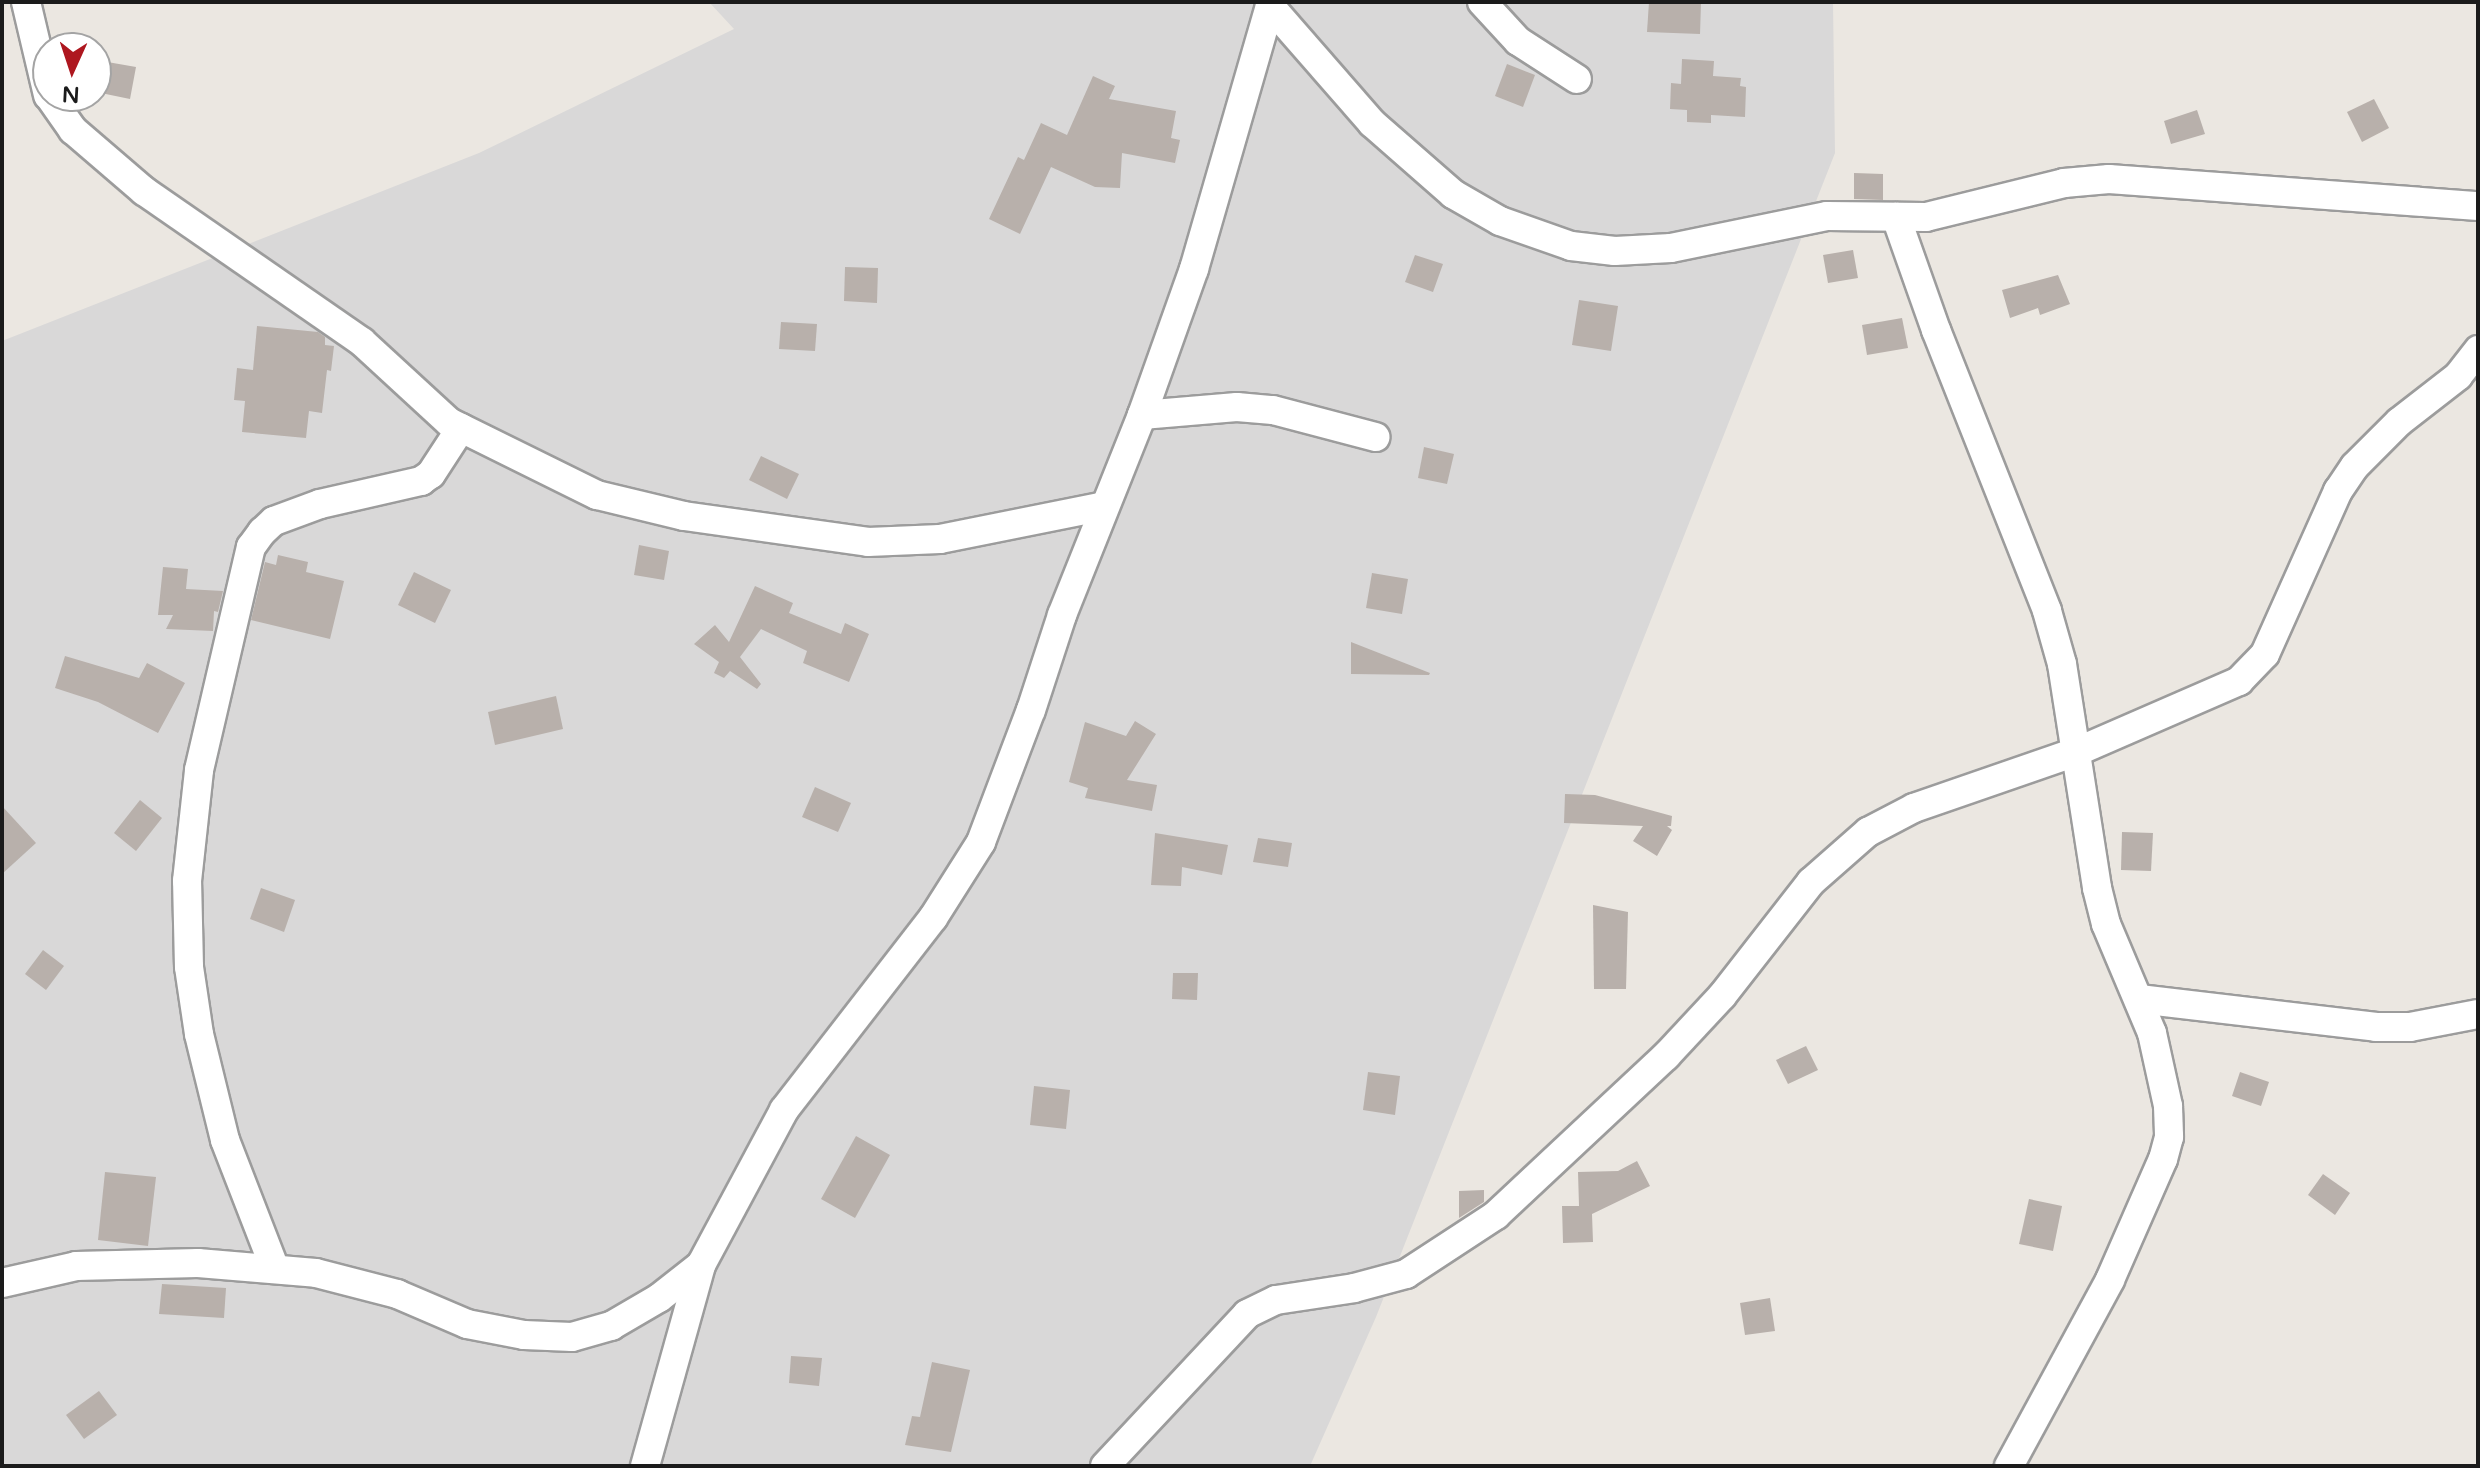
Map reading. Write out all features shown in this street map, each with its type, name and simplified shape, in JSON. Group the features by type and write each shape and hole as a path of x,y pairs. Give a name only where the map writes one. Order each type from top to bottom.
{"street":[{"path":"26,2 33,32"},
{"path":"1482,2 1518,41 1577,79"},
{"path":"1270,4 1372,123 1453,194 1500,221 1571,246 1615,251 1671,248 1815,218 1926,217 2064,183 2109,179 2478,206"},
{"path":"645,1466 701,1265 784,1110 933,918 981,842 1031,710 1062,615 1142,415 1194,269 1270,4"},
{"path":"60,112 73,130 144,191 362,342 449,422 597,495 684,516 868,542 940,539 1105,506"},
{"path":"1896,217 1936,330 2047,611 2062,664 2106,924 2152,1033 2168,1106 2169,1137 2163,1159 2110,1280 2009,1466"},
{"path":"1105,1466 1247,1314 1276,1300 1354,1288 1406,1274 1496,1215 1666,1056 1722,996 1811,882 1868,832 1914,808 2076,752 2239,681 2265,654 2338,491 2355,466 2399,422 2458,376 2478,350"},
{"path":"1142,415 1237,407 1273,410 1375,437"},
{"path":"275,1269 225,1140 199,1034 189,967 187,881 199,770 251,547 262,532 274,521 320,504 421,481 431,474 461,428"},
{"path":"2139,999 2376,1027 2410,1027 2478,1014"},
{"path":"2,1283 76,1266 198,1263 275,1269 316,1273 397,1294 467,1324 524,1335 572,1337 611,1326 659,1298 701,1265"}],"shaded area":[{"path":"709,2 1833,2 1835,153 1376,1317 1310,1466 2,1466 2,341 479,153 734,29"}],"building":[{"path":"1649,2 1701,3 1700,34 1647,32"},
{"path":"1682,59 1714,61 1713,76 1741,78 1740,86 1746,87 1745,117 1711,115 1711,123 1687,122 1687,110 1670,109 1671,83 1681,84"},
{"path":"112,63 136,67 130,99 112,95"},
{"path":"1507,64 1535,75 1523,107 1495,96"},
{"path":"1093,76 1115,86 1109,99 1176,111 1171,138 1180,140 1175,163 1122,153 1120,188 1095,187 1051,167 1020,234 989,219 1018,157 1024,160 1041,123 1067,135"},
{"path":"2374,99 2389,128 2362,142 2347,112"},
{"path":"2197,110 2205,134 2171,144 2164,121"},
{"path":"1854,173 1883,174 1883,200 1854,199"},
{"path":"1853,250 1858,278 1828,283 1823,255"},
{"path":"1415,255 1443,264 1433,292 1405,282"},
{"path":"845,267 878,268 877,303 844,301"},
{"path":"2058,275 2070,304 2040,315 2038,308 2010,318 2002,290"},
{"path":"1579,300 1618,306 1611,351 1572,345"},
{"path":"1902,318 1908,348 1867,355 1862,325"},
{"path":"781,322 817,324 815,351 779,349"},
{"path":"257,326 318,332 325,337 325,345 334,346 331,371 327,370 322,413 309,411 306,438 242,432 245,401 234,400 237,368 253,370"},
{"path":"1424,447 1454,454 1447,484 1418,478"},
{"path":"761,456 799,474 787,499 749,480"},
{"path":"639,545 669,551 664,580 634,575"},
{"path":"278,555 308,562 306,572 344,581 330,639 251,620 265,562 276,565"},
{"path":"163,567 188,569 186,589 223,591 218,612 214,611 213,631 166,629 173,615 158,615"},
{"path":"414,572 451,590 435,623 398,605"},
{"path":"1372,573 1408,579 1402,614 1366,608"},
{"path":"755,586 793,603 789,613 841,634 845,623 869,634 849,682 803,663 807,651 761,629 740,657 761,684 757,689 730,671 724,678 714,673 719,662 694,644 715,625 729,642"},
{"path":"1351,642 1430,673 1351,674"},
{"path":"65,656 139,678 147,663 185,683 158,733 98,702 55,688"},
{"path":"556,696 563,729 495,745 488,712"},
{"path":"1135,721 1156,734 1127,780 1157,785 1152,811 1085,798 1088,788 1069,782 1085,722 1126,736"},
{"path":"815,787 851,803 838,832 802,817"},
{"path":"1565,794 1595,795 1672,816 1671,826 1667,826 1672,830 1657,856 1633,841 1643,826 1564,823"},
{"path":"140,800 162,818 136,851 114,833"},
{"path":"2,806 36,843 2,874"},
{"path":"2122,832 2153,833 2151,871 2121,870"},
{"path":"1155,833 1228,845 1222,875 1182,867 1181,886 1151,885"},
{"path":"1258,838 1292,843 1288,867 1253,862"},
{"path":"261,888 295,900 284,932 250,919"},
{"path":"1593,905 1628,912 1626,989 1594,989"},
{"path":"43,950 64,966 46,990 25,974"},
{"path":"1173,973 1198,973 1197,1000 1172,999"},
{"path":"1806,1046 1818,1070 1788,1084 1776,1060"},
{"path":"1368,1072 1400,1076 1395,1115 1363,1110"},
{"path":"2240,1072 2269,1082 2261,1106 2232,1096"},
{"path":"1034,1086 1070,1090 1066,1129 1030,1125"},
{"path":"856,1136 890,1155 855,1218 821,1199"},
{"path":"1637,1161 1650,1186 1592,1214 1593,1242 1563,1243 1562,1206 1579,1206 1578,1172 1618,1171"},
{"path":"105,1172 156,1177 148,1246 98,1240"},
{"path":"2323,1174 2350,1193 2335,1215 2308,1195"},
{"path":"1484,1190 1484,1202 1459,1218 1459,1191"},
{"path":"2029,1199 2062,1206 2053,1251 2019,1244"},
{"path":"162,1284 226,1288 224,1318 159,1314"},
{"path":"1770,1298 1775,1331 1745,1335 1740,1303"},
{"path":"791,1356 822,1358 819,1386 789,1383"},
{"path":"932,1362 970,1370 951,1452 905,1445 912,1416 920,1417"},
{"path":"99,1391 117,1415 84,1439 66,1415"}]}
